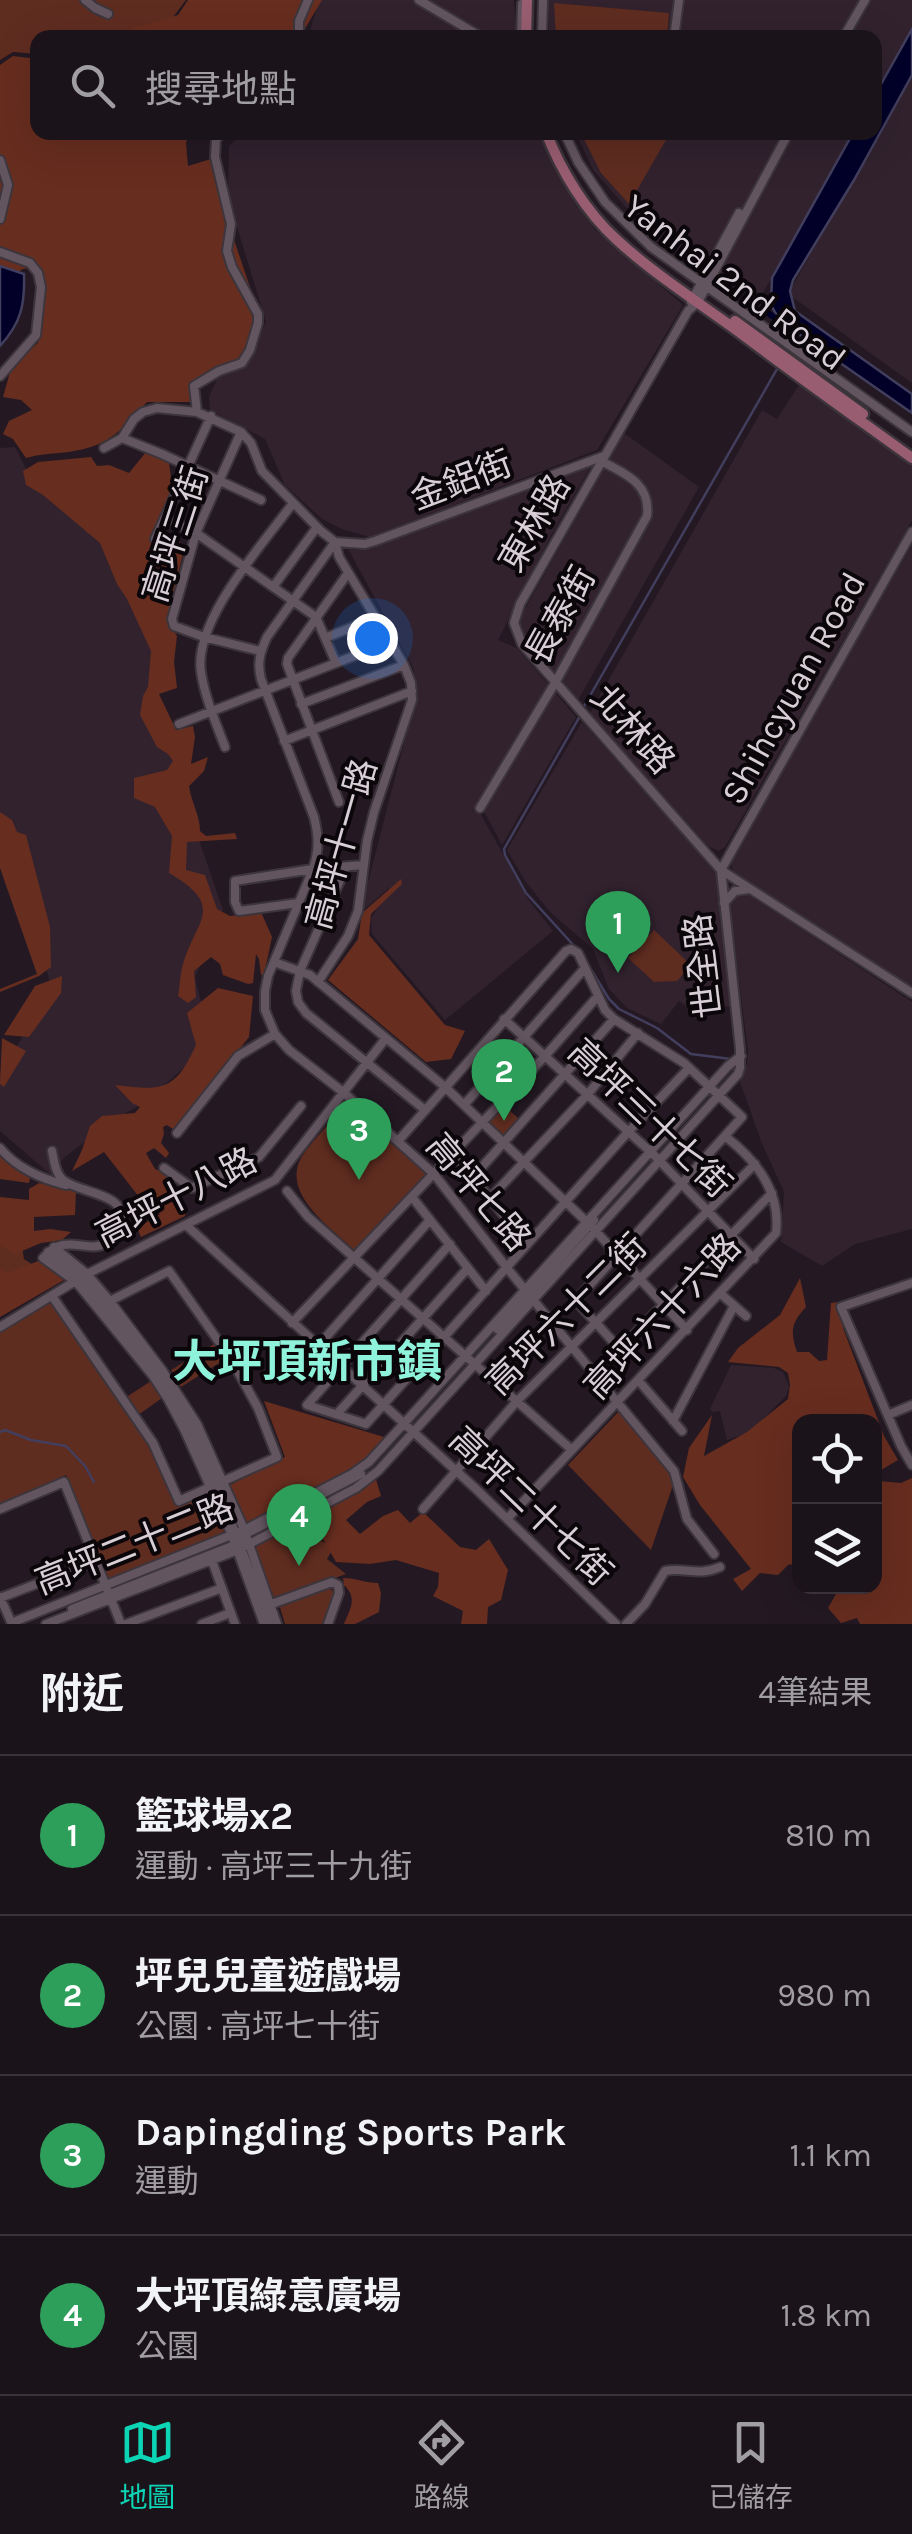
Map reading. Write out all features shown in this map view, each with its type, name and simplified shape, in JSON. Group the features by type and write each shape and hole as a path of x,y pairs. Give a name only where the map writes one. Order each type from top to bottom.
{"main road":[{"path":"526,30 527,0"},
{"name":"Yanhai 2nd Road","path":"552,140 578,184 620,236 875,430 912,450"},
{"path":"887,438 912,460"}],"street":[{"path":"85,0 108,14"},
{"path":"299,30 298,20 308,0"},
{"path":"419,0 470,30"},
{"path":"542,30 543,0"},
{"path":"675,30 679,0"},
{"path":"845,30 862,0"},
{"path":"197,412 194,386 242,362 258,323 258,314 227,251 231,224 215,157 216,140"},
{"name":"Yanhai 2nd Road","path":"568,140 605,202 696,297 875,430"},
{"name":"東林路","path":"514,618 784,140"},
{"path":"0,160 8,185 0,219"},
{"path":"0,252 30,263 38,273 41,287 36,335 0,376"},
{"name":"Yanhai 2nd Road","path":"696,297 912,432"},
{"path":"104,448 122,438 134,419 150,409 211,416 241,432 251,444 262,471 335,542 338,556 404,665 412,691 284,741"},
{"path":"875,430 886,414"},
{"path":"155,539 211,416"},
{"path":"887,438 898,422"},
{"name":"高坪三街","path":"241,432 196,533 172,618 174,626 260,651"},
{"path":"122,438 260,500"},
{"name":"金鋁街","path":"335,542 374,542 603,459"},
{"name":"長泰街","path":"480,808 555,683 646,516 646,494 640,484 603,459"},
{"path":"225,748 200,670 204,637 215,612 293,503"},
{"path":"165,518 196,533 316,617 336,663"},
{"path":"274,586 317,526"},
{"name":"Shihcyuan Road","path":"721,870 912,532"},
{"path":"177,1133 238,1056 275,1034 265,1010 264,991 319,848 318,834 258,666 267,638 335,542"},
{"path":"339,802 292,680 288,658 348,573"},
{"path":"325,638 375,618"},
{"name":"北林路","path":"514,618 522,644 721,870 912,993"},
{"path":"179,724 390,642"},
{"path":"301,704 404,665"},
{"name":"高坪十一路","path":"318,982 348,936 358,911 374,812 403,731 412,691"},
{"path":"346,866 300,971 298,1002 425,1110"},
{"path":"298,903 240,910 235,902 235,881 364,866"},
{"name":"世全路","path":"721,870 740,1056"},
{"path":"724,903 735,892 750,889"},
{"path":"399,1140 566,951 578,953 605,1010 614,1019 669,1052 742,1117 580,1297 578,1303 616,1346 621,1346 772,1194 755,1164 726,1137"},
{"path":"274,962 318,982 445,1088 591,1227 686,1330"},
{"path":"464,1105 585,968"},
{"path":"292,1322 546,1056 598,996"},
{"name":"高坪三十七街","path":"504,1019 629,1131 754,1259"},
{"path":"473,1177 614,1019"},
{"name":"高坪七路","path":"275,1034 434,1174 506,1268 674,1470 687,1519 714,1554"},
{"path":"490,1198 588,1094 638,1034"},
{"name":"高坪十八路","path":"0,1327 82,1278 275,1180 386,1038"},
{"name":"高坪二十二路","path":"36,1624 241,1540 356,1482 376,1466 713,1091 740,1056"},
{"path":"450,1244 307,1405 366,1424 689,1068"},
{"path":"164,1168 192,1188 227,1173 259,1157 301,1106"},
{"path":"0,1148 46,1180 108,1198 122,1213 122,1226 106,1244 63,1244 48,1252"},
{"path":"52,1150 57,1172 80,1189"},
{"path":"453,1153 527,1244"},
{"name":"高坪六十二街","path":"423,1509 517,1401 755,1164"},
{"path":"286,1191 308,1217 572,1450"},
{"name":"高坪六十六路","path":"507,1519 776,1234 772,1194"},
{"path":"412,1197 486,1290"},
{"path":"318,1346 430,1220"},
{"name":"高坪二十七街","path":"186,1225 616,1624"},
{"path":"48,1252 107,1303 162,1370 197,1424 271,1624"},
{"path":"48,1252 82,1278 153,1376 218,1486"},
{"path":"338,1414 468,1268"},
{"path":"52,1296 153,1443 179,1501 277,1457 258,1408 230,1359 169,1270 107,1303"},
{"path":"911,1286 842,1306 912,1466"},
{"path":"721,1294 746,1316"},
{"path":"673,1421 734,1306"},
{"path":"638,1380 682,1431"},
{"path":"888,1415 912,1405"},
{"path":"0,1509 64,1482 124,1624 222,1588"},
{"name":"高坪二十二路","path":"209,1552 241,1540"},
{"path":"209,1552 234,1624"},
{"path":"16,1624 0,1597 96,1560"},
{"path":"645,1624 630,1620 665,1571 696,1574 720,1568"},
{"path":"264,1607 332,1582 338,1585 339,1593 328,1624"},
{"name":"高坪二十二路","path":"16,1624 109,1592"},
{"name":"高坪二十二路","path":"46,1624 109,1592"},
{"path":"202,1624 230,1613"}],"shaded area":[{"path":"0,0 186,0 163,30 30,30 30,53 13,52 0,60"},
{"path":"188,0 322,0 304,30 130,29 178,15"},
{"path":"319,0 514,0 516,30 310,30"},
{"path":"548,0 912,0 912,28 882,83 882,30 549,30"},
{"path":"554,3 669,13 668,30 556,30"},
{"path":"13,56 30,58 30,140 187,140 188,166 214,158 231,231 257,308 253,342 240,362 191,385 191,402 147,402 107,440 74,451 26,458 13,439 3,434 9,421 32,410 21,400 3,397 12,365 38,343 38,266 9,277 0,300 0,65"},
{"path":"912,77 912,383 770,281 757,302 719,274 655,240 593,170 579,140 851,140 773,274 792,287 876,140 882,140 882,130"},
{"path":"236,140 541,140 573,200 595,230 683,305 597,450 370,537 342,529 322,519 285,485 265,439 210,410 209,397 217,379 245,365 266,322 228,197 229,146"},
{"path":"584,140 666,140 629,204 601,173"},
{"path":"799,385 912,465 912,520 725,847 719,851 708,846 590,713 762,410 777,419"},
{"path":"624,433 699,487 578,700 523,637 519,620"},
{"path":"15,447 33,482 109,531 158,656 155,690 223,910 195,977 211,1043 147,1101 115,1119 66,1156 50,1174 0,1131 0,1073 52,990 11,839 0,824 0,448"},
{"path":"146,452 169,463 173,492 152,540 175,539 185,546 171,602 170,625 177,636 177,688 159,694 176,730 193,726 191,764 208,757 204,771 189,786 200,831 206,836 235,833 237,839 187,842 186,870 205,875 217,909 230,916 261,912 272,937 264,975 256,954 253,983 248,984 223,975 220,964 211,957 194,971 196,997 188,1003 178,996 183,964 200,924 202,905 187,885 169,873 172,836 155,807 134,798 134,778 167,770 173,761 157,747 140,715 148,687 151,651 100,543 26,485 23,471 38,462 91,457 97,466 109,465 129,473"},
{"path":"593,463 498,640 517,648 576,717 502,845 480,804 470,813 480,813 528,899 553,931 445,1020 372,934 371,919 390,887 360,913 417,693 413,667 348,549 358,550 435,524"},
{"path":"912,545 912,987 733,871 730,860"},
{"path":"582,722 716,872 730,1006 693,1011 679,1001 661,1024 627,1008 609,989 593,949 550,912 507,850"},
{"path":"0,812 12,820 17,832 26,835 50,927 51,967 39,976 0,992 37,974 0,868"},
{"path":"401,879 402,884 371,914 369,935 445,1025 465,1031 451,1059 426,1062 328,980 358,939 362,913"},
{"path":"737,894 748,894 912,1002 912,1229 855,1244 822,1266 781,1242 784,1192 739,1079 747,1064 748,1050 729,904"},
{"path":"654,930 691,965 677,981 654,982 628,958"},
{"path":"62,976 61,993 29,1037 4,1035 35,986"},
{"path":"218,988 253,996 249,1037 176,1131 167,1125 163,1127 161,1143 169,1153 166,1158 154,1148 146,1153 155,1169 165,1173 176,1205 186,1206 185,1216 141,1237 137,1228 160,1214 143,1202 104,1152 72,1171 90,1126 102,1116 135,1113 140,1107 115,1085 156,1087 181,1072 196,1045 187,1013"},
{"path":"2,1038 26,1051 4,1087 0,1084"},
{"path":"346,1104 427,1174 354,1250 312,1210 298,1186 297,1173 304,1154"},
{"path":"503,1104 521,1121 505,1137 487,1121"},
{"path":"0,1156 30,1178 29,1183 0,1179"},
{"path":"39,1183 76,1191 75,1215 34,1217 34,1231 71,1232 62,1240 41,1243 15,1254 0,1245 0,1197 29,1200 29,1189"},
{"path":"0,1220 20,1233 24,1259 57,1281 0,1311"},
{"path":"41,1260 64,1280 0,1317 0,1269 7,1273"},
{"path":"800,1278 806,1307 793,1328 797,1352 809,1352 819,1361 827,1360 831,1303 839,1302 843,1328 876,1414 792,1414 792,1564 778,1575 760,1573 742,1591 733,1579 751,1569 683,1477 689,1448 712,1415 704,1456 747,1432 788,1399 788,1373 779,1367 728,1362 738,1348 780,1315"},
{"path":"52,1301 151,1445 176,1505 208,1493 224,1531 222,1537 108,1582 66,1475 0,1504 0,1331"},
{"path":"214,1344 224,1360 181,1387 171,1370"},
{"path":"731,1365 774,1368 783,1372 789,1387 786,1396 750,1432 727,1440 720,1411 710,1409"},
{"path":"151,1381 162,1398 135,1413 125,1398"},
{"path":"264,1401 384,1437 383,1441 368,1460 247,1524 230,1485 285,1457"},
{"path":"621,1409 675,1479 651,1550 568,1465"},
{"path":"882,1431 884,1436 898,1460 882,1469"},
{"path":"375,1476 381,1496 346,1520 360,1534 398,1510 410,1523 423,1512 460,1547 476,1550 489,1539 508,1570 501,1600 488,1607 487,1624 461,1624 463,1611 433,1596 439,1573 396,1560 370,1564 336,1562 323,1539 307,1542 288,1528"},
{"path":"912,1478 912,1624 860,1624 857,1618 841,1623 828,1608 836,1594 882,1594 882,1481 901,1483"},
{"path":"289,1526 334,1547 327,1559 346,1574 275,1600 254,1550 257,1544"},
{"path":"343,1578 378,1583 379,1612 355,1624 344,1624 352,1599"},
{"path":"328,1587 335,1593 323,1624 285,1624 279,1604"}],"water":[{"path":"912,29 912,75 882,129 882,83"},
{"path":"849,140 876,140 790,291 795,311 912,394 912,413 780,321 771,305 772,278"},
{"path":"0,266 24,274 24,285 17,321 0,346"}],"waterway":[{"path":"768,313 785,325"},
{"path":"583,708 777,369"},
{"path":"576,948 526,893 504,849 580,716"},
{"path":"584,958 619,1009 657,1028 691,1054 731,1059"},
{"path":"0,1432 66,1446 94,1482"}],"place":[{"name":"籃球場x2","path":"618,973"},
{"name":"坪兒兒童遊戲場","path":"504,1121"},
{"name":"Dapingding Sports Park","path":"359,1180"},
{"name":"大坪頂綠意廣場","path":"299,1566"}],"district":[{"name":"大坪頂新市鎮","path":"307,1361"}]}
